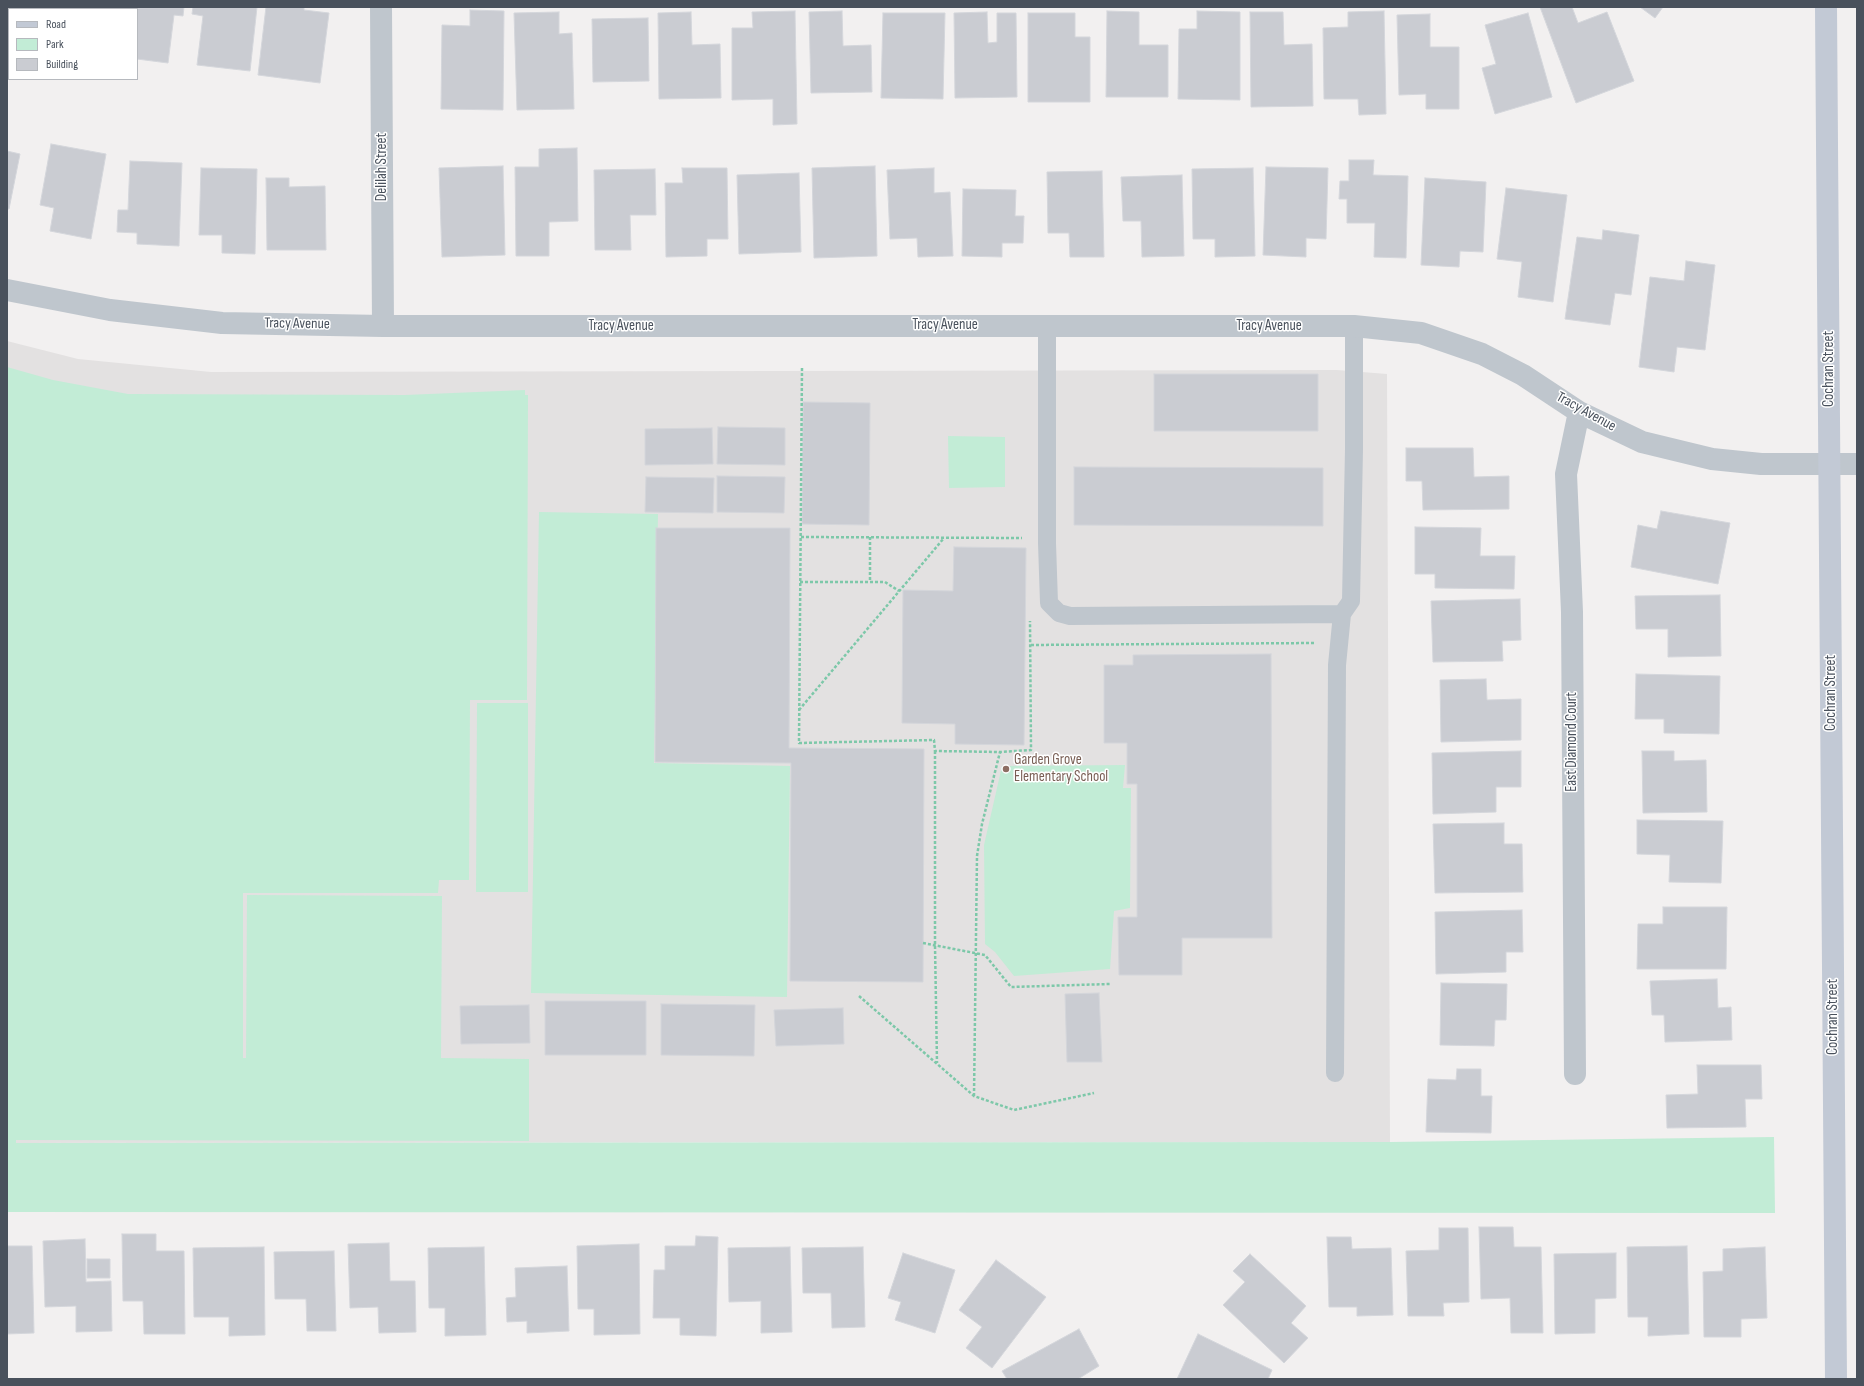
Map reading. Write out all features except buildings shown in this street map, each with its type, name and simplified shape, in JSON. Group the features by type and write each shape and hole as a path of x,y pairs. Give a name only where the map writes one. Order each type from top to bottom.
{"main road":[{"name":"Cochran Street","path":"1826,7 1836,1379"}],"street":[{"name":"Delilah Street","path":"381,7 383,326"},
{"name":"Tracy Avenue","path":"7,290 110,310 222,322 383,326 1354,326 1421,333 1482,354 1523,375 1580,412 1642,442 1712,459 1761,464 1857,464"},
{"name":"East Diamond Court","path":"1575,1074 1572,612 1566,474 1580,412"}],"lane":[{"path":"1047,325 1047,543 1049,603 1059,613 1070,616 1342,614"},
{"path":"1335,1073 1337,665 1342,614 1351,601 1354,456 1354,326"}],"path":[{"path":"802,368 799,743 934,740 937,1063"},
{"path":"801,537 1028,538"},
{"path":"870,537 870,582"},
{"path":"799,710 944,538"},
{"path":"800,582 885,582 898,591"},
{"path":"935,751 1000,752 1031,750 1031,645 1319,643"},
{"path":"974,1096 977,953 977,856 982,824 1000,752"},
{"path":"923,943 985,955 1010,987 1110,984"},
{"path":"859,996 974,1096 1014,1110 1094,1093"}],"shaded area":[{"path":"7,341 78,359 211,372 1337,370 1387,374 1390,1142 7,1143"}],"green space":[{"path":"7,367 53,380 128,394 405,395 525,390 525,395 528,395 527,700 470,700 469,880 439,880 438,893 243,893 243,1058 246,1058 247,895 442,896 441,1058 529,1059 529,1141 16,1140 16,1143 1390,1142 1774,1137 1775,1213 7,1212"},
{"path":"948,436 1005,437 1005,487 949,488"},
{"path":"539,512 658,514 654,763 790,766 787,997 531,993"},
{"path":"477,703 528,703 528,892 476,892"},
{"path":"1125,765 1123,788 1131,788 1130,908 1114,911 1110,969 1014,976 995,952 985,944 984,845 1002,766"}],"place":[{"name":"Garden Grove Elementary School","path":"1006,769"}]}
